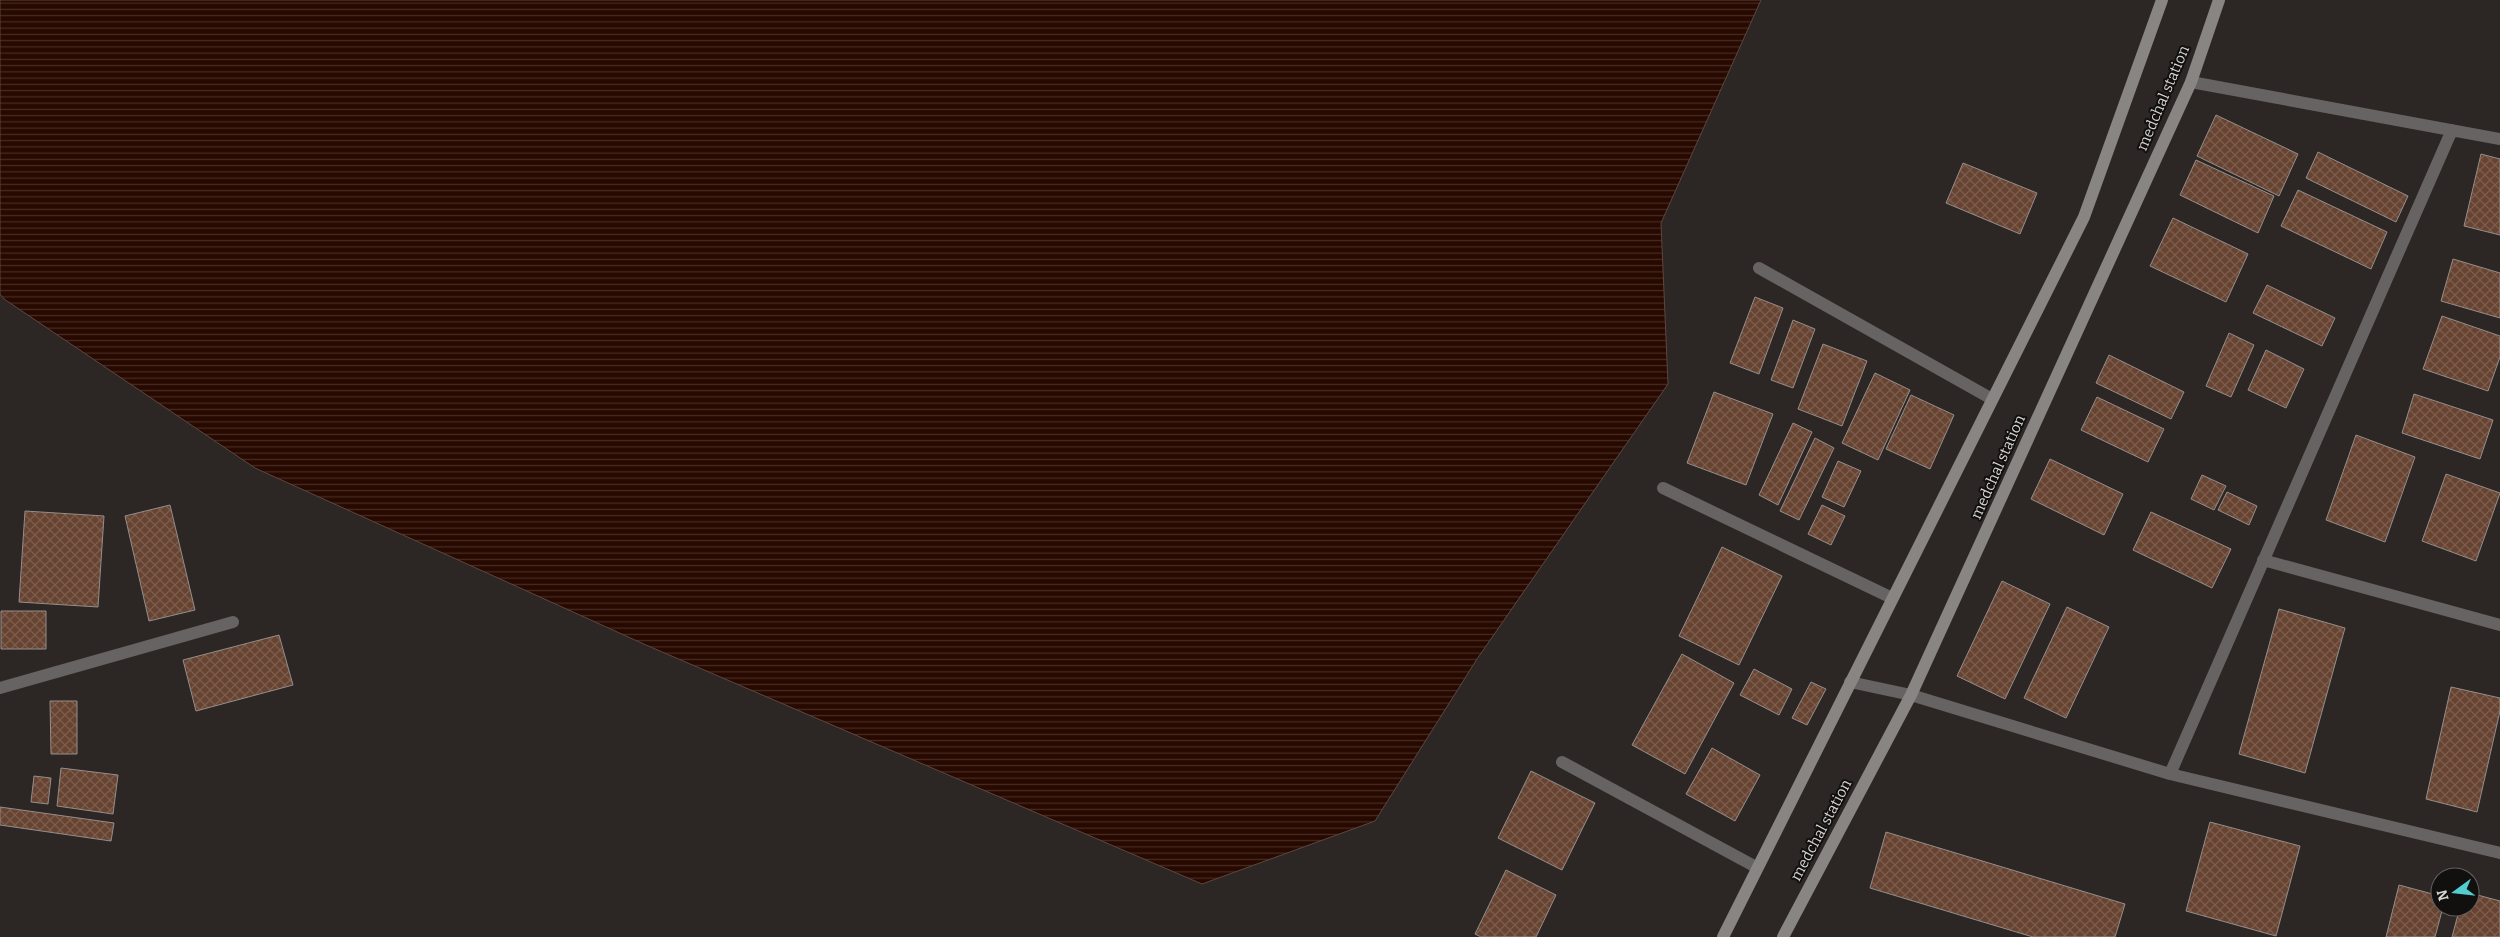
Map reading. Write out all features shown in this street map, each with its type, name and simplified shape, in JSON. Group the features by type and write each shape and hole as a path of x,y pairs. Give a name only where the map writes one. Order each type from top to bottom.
{"street":[{"path":"1723,937 1756,867 2084,217 2162,0"},
{"name":"medchal station","path":"1783,937 1911,696 2191,82 2218,0"},
{"path":"2191,82 2500,139"},
{"path":"2170,774 2452,130"},
{"path":"1759,268 1992,399"},
{"path":"1663,488 1892,598"},
{"path":"2263,560 2500,625"},
{"path":"0,688 233,622"},
{"path":"1850,682 1911,696 2170,774 2500,853"},
{"path":"1562,762 1756,867"}],"shaded area":[{"path":"0,0 1761,0 1661,223 1668,384 1477,659 1375,821 1202,884 646,645 255,468 4,299 0,294"}],"building":[{"path":"2216,115 2298,154 2279,196 2197,156"},
{"path":"2318,152 2408,196 2396,222 2306,178"},
{"path":"2481,154 2500,159 2500,235 2464,226"},
{"path":"2196,160 2274,196 2258,233 2180,195"},
{"path":"1963,163 2037,193 2020,234 1946,203"},
{"path":"2298,190 2387,232 2371,269 2281,226"},
{"path":"2173,218 2248,254 2226,302 2150,266"},
{"path":"2453,259 2500,273 2500,318 2441,301"},
{"path":"2267,285 2335,318 2322,346 2253,313"},
{"path":"1755,297 1783,308 1759,374 1730,363"},
{"path":"2442,316 2500,336 2500,357 2488,391 2423,369"},
{"path":"1793,320 1815,329 1793,388 1771,380"},
{"path":"2229,333 2254,345 2231,397 2206,386"},
{"path":"1823,344 1867,361 1842,426 1798,409"},
{"path":"2266,350 2304,369 2286,408 2248,390"},
{"path":"2109,355 2184,392 2171,419 2096,383"},
{"path":"1875,373 1910,390 1878,460 1842,443"},
{"path":"1714,392 1773,414 1746,485 1687,463"},
{"path":"2414,394 2493,420 2480,459 2402,433"},
{"path":"1911,395 1954,415 1930,469 1886,449"},
{"path":"2097,397 2164,429 2148,462 2081,430"},
{"path":"1793,423 1812,432 1778,505 1759,495"},
{"path":"2356,435 2415,457 2385,542 2326,520"},
{"path":"1815,438 1834,448 1799,520 1780,511"},
{"path":"2050,459 2123,494 2104,535 2031,499"},
{"path":"1838,461 1861,471 1844,507 1822,497"},
{"path":"2446,474 2500,493 2476,561 2422,541"},
{"path":"2202,475 2226,486 2214,510 2191,499"},
{"path":"2227,492 2257,506 2249,525 2218,510"},
{"path":"170,505 195,610 149,621 125,516"},
{"path":"1822,505 1845,516 1831,545 1808,534"},
{"path":"25,511 104,516 98,607 19,602"},
{"path":"2151,512 2231,549 2212,588 2133,550"},
{"path":"1722,547 1782,576 1739,665 1679,636"},
{"path":"2002,581 2050,604 2005,699 1957,676"},
{"path":"2067,607 2109,627 2066,718 2024,698"},
{"path":"2279,609 2345,628 2305,773 2239,754"},
{"path":"1,611 46,611 46,649 1,649"},
{"path":"279,635 293,685 196,711 183,660"},
{"path":"1682,654 1734,683 1685,774 1632,745"},
{"path":"1754,669 1792,689 1779,715 1740,695"},
{"path":"1811,682 1826,689 1807,725 1792,718"},
{"path":"2451,687 2500,698 2500,711 2477,812 2426,799"},
{"path":"50,701 77,701 77,754 51,754"},
{"path":"1712,748 1760,775 1735,821 1686,794"},
{"path":"61,768 118,775 113,814 57,806"},
{"path":"1531,771 1595,803 1562,870 1498,838"},
{"path":"34,776 51,778 48,804 31,802"},
{"path":"0,807 114,823 111,841 0,825"},
{"path":"2210,822 2300,846 2276,936 2186,911"},
{"path":"1886,832 2125,904 2115,937 2033,937 1870,888"},
{"path":"1506,870 1556,895 1536,937 1481,937 1475,934"},
{"path":"2399,885 2430,893 2430,917 2440,917 2435,937 2386,937"},
{"path":"2480,896 2500,901 2500,937 2452,937 2457,917 2480,917"}]}
